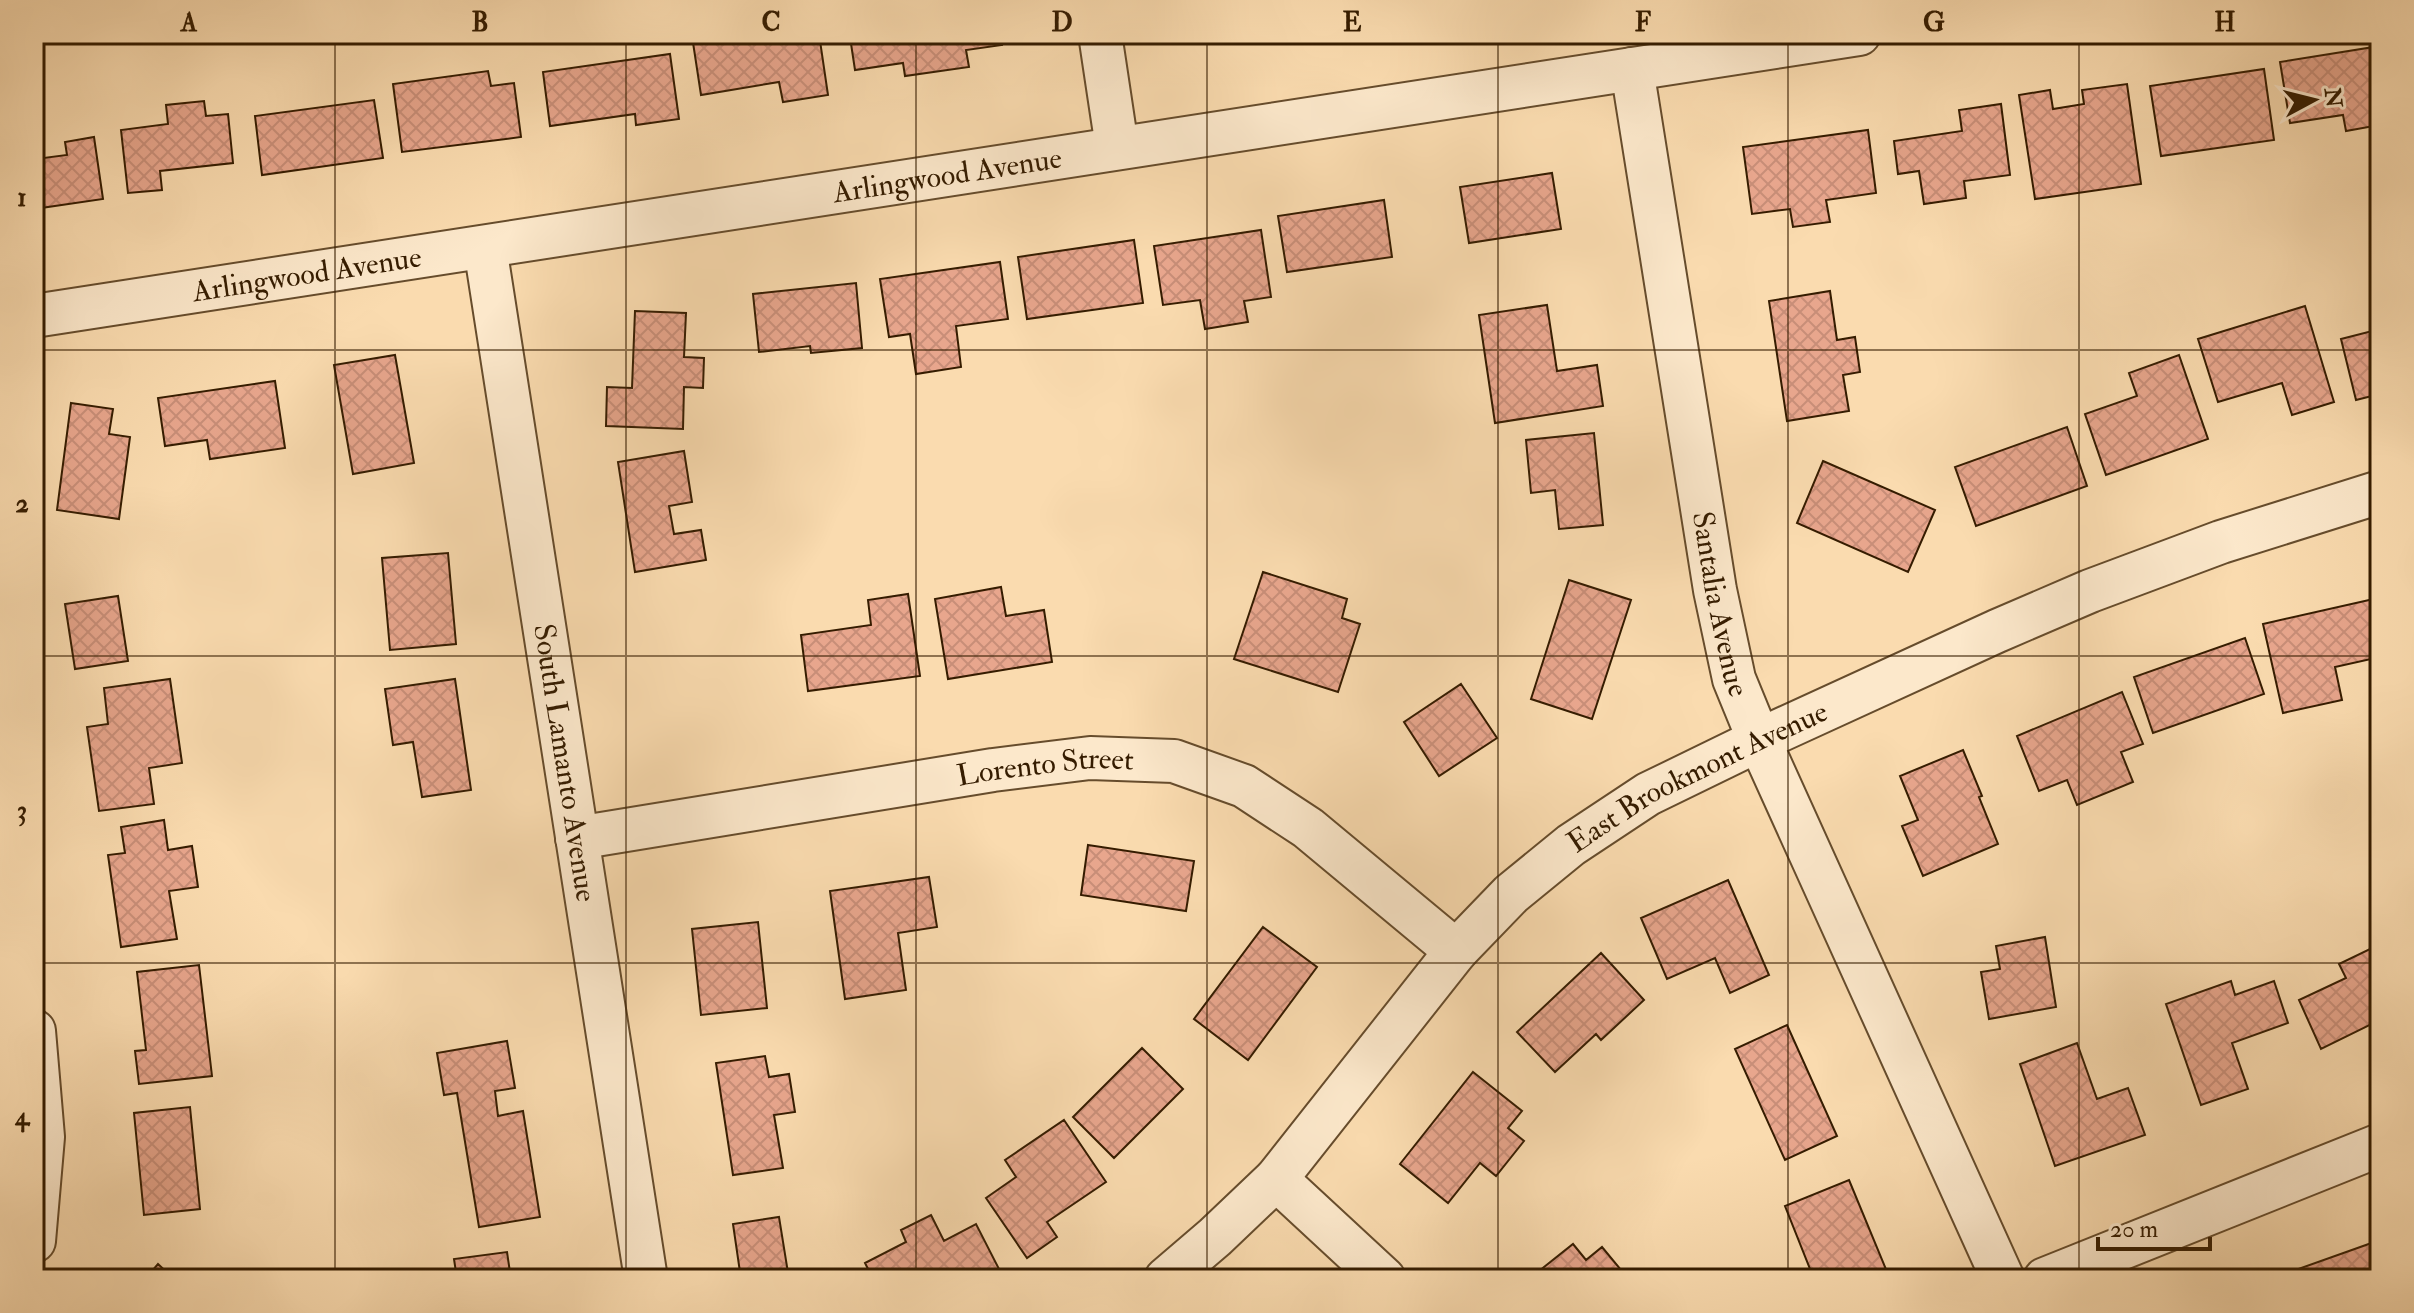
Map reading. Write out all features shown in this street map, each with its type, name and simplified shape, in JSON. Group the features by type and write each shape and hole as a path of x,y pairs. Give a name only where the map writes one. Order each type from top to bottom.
{"street":[{"path":"1100,34 1117,147"},
{"name":"Arlingwood Avenue","path":"34,316 1859,34"},
{"name":"Santalia Avenue","path":"1632,69 1715,590 1734,679 2003,1279"},
{"name":"South Lamanto Avenue","path":"485,247 646,1279"},
{"name":"East Brookmont Avenue","path":"1166,1279 1276,1179 1456,951 1511,894 1571,845 1648,794 1759,740 2090,591 2221,542 2380,492"},
{"name":"Lorento Street","path":"577,838 993,770 1090,758 1174,761 1244,786 1308,828 1456,951"},
{"path":"34,1031 43,1137 34,1241"},
{"path":"2045,1279 2380,1145"},
{"path":"1276,1179 1384,1279"}],"building":[{"path":"819,34 828,95 783,102 779,82 701,95 692,36"},
{"path":"869,34 1000,34 1002,45 966,50 969,67 905,76 903,63 855,70 850,37"},
{"path":"2380,46 2380,108 2372,109 2374,126 2346,131 2343,115 2290,123 2280,62"},
{"path":"670,54 679,119 636,125 635,114 550,126 543,72"},
{"path":"2264,69 2274,140 2161,156 2150,86"},
{"path":"488,71 491,86 514,83 521,137 402,152 393,84"},
{"path":"2127,84 2141,184 2035,199 2019,95 2050,90 2053,109 2084,104 2082,90"},
{"path":"374,100 383,158 262,175 255,116"},
{"path":"204,101 206,116 228,114 233,163 160,171 162,190 128,193 121,130 168,124 166,105"},
{"path":"2001,104 2010,175 1964,181 1966,198 1924,204 1919,171 1898,174 1894,141 1962,131 1959,110"},
{"path":"1868,130 1876,193 1826,200 1830,222 1793,227 1790,209 1752,214 1743,147"},
{"path":"94,137 103,199 34,209 34,145 42,144 44,158 67,155 65,142"},
{"path":"1552,173 1561,229 1469,243 1460,187"},
{"path":"1384,200 1392,257 1287,272 1278,216"},
{"path":"1261,230 1271,297 1244,301 1248,322 1205,329 1200,300 1163,305 1154,246"},
{"path":"1134,240 1143,303 1027,319 1018,257"},
{"path":"1000,262 1008,319 956,326 961,367 916,374 910,334 889,337 880,279"},
{"path":"856,283 862,348 811,353 810,346 759,352 753,294"},
{"path":"1830,291 1837,340 1855,337 1860,372 1843,375 1849,411 1787,421 1769,301"},
{"path":"1547,305 1557,371 1597,365 1603,406 1495,423 1479,315"},
{"path":"2305,306 2334,402 2292,415 2282,383 2218,402 2198,339"},
{"path":"635,311 686,313 684,357 704,358 703,388 684,387 683,429 606,426 607,387 632,388"},
{"path":"2380,329 2380,394 2356,400 2341,339"},
{"path":"395,355 414,463 353,474 334,365"},
{"path":"2179,355 2208,439 2106,475 2085,414 2137,396 2129,373"},
{"path":"275,381 285,448 210,459 207,440 165,446 158,398"},
{"path":"71,403 113,409 109,434 130,437 119,519 57,510"},
{"path":"2067,427 2087,486 1976,526 1955,467"},
{"path":"1594,433 1603,525 1559,529 1555,490 1531,493 1526,440"},
{"path":"684,451 692,502 669,506 674,534 701,530 706,560 635,572 618,462"},
{"path":"1823,461 1935,510 1908,572 1797,523"},
{"path":"448,553 456,644 390,650 382,558"},
{"path":"1263,572 1347,599 1342,618 1360,624 1338,692 1234,659"},
{"path":"1569,580 1631,600 1592,719 1531,699"},
{"path":"1001,587 1006,616 1044,610 1052,662 948,679 935,599"},
{"path":"908,594 920,676 808,691 801,635 871,625 868,600"},
{"path":"118,596 128,661 75,669 65,604"},
{"path":"2378,598 2380,657 2335,667 2342,700 2283,713 2263,624"},
{"path":"2245,638 2264,694 2153,733 2134,677"},
{"path":"170,679 182,763 149,768 154,804 99,811 87,727 108,724 104,688"},
{"path":"455,679 471,790 422,797 413,742 393,745 385,689"},
{"path":"1461,684 1497,738 1439,776 1404,722"},
{"path":"2122,692 2143,744 2121,752 2133,782 2077,805 2067,780 2039,791 2017,736"},
{"path":"1963,750 1998,844 1923,876 1902,826 1918,820 1900,776"},
{"path":"164,820 168,850 192,846 198,887 169,891 177,939 121,947 108,855 125,853 121,827"},
{"path":"1088,845 1194,861 1186,911 1081,895"},
{"path":"929,877 937,927 898,933 906,990 845,999 830,891"},
{"path":"1728,880 1769,975 1730,993 1715,958 1667,979 1641,918"},
{"path":"758,922 767,1008 701,1015 692,929"},
{"path":"1263,927 1317,967 1248,1060 1194,1019"},
{"path":"2045,937 2056,1007 1989,1019 1981,972 2000,969 1996,946"},
{"path":"2372,948 2380,964 2380,1020 2321,1049 2299,1000 2346,978 2339,964"},
{"path":"1601,953 1644,1000 1601,1040 1596,1034 1555,1072 1517,1032"},
{"path":"199,965 212,1076 139,1084 135,1051 146,1050 137,972"},
{"path":"2231,981 2235,995 2274,981 2288,1023 2232,1043 2248,1089 2201,1105 2166,1004"},
{"path":"1787,1025 1837,1136 1785,1160 1735,1049"},
{"path":"507,1041 515,1088 495,1091 498,1116 523,1111 540,1217 479,1227 457,1093 444,1095 437,1053"},
{"path":"2077,1043 2097,1099 2128,1088 2145,1135 2055,1166 2020,1064"},
{"path":"1142,1048 1183,1089 1114,1158 1073,1117"},
{"path":"765,1056 769,1077 789,1074 795,1112 774,1115 783,1168 733,1175 716,1063"},
{"path":"1473,1072 1522,1111 1508,1128 1524,1141 1496,1176 1480,1163 1448,1203 1400,1164"},
{"path":"190,1107 200,1209 144,1215 134,1113"},
{"path":"1064,1120 1106,1182 1047,1222 1057,1237 1027,1258 986,1198 1016,1177 1005,1160"},
{"path":"1849,1180 1890,1279 1814,1279 1785,1206"},
{"path":"931,1215 944,1241 976,1224 999,1269 979,1279 873,1279 865,1263 906,1242 901,1230"},
{"path":"779,1217 789,1279 741,1279 733,1224"},
{"path":"2380,1240 2380,1279 2273,1279 2273,1278"},
{"path":"1573,1244 1586,1260 1602,1247 1626,1276 1623,1279 1538,1279 1534,1275"},
{"path":"507,1252 511,1279 457,1279 454,1259"},
{"path":"158,1264 174,1279 145,1279"}]}
